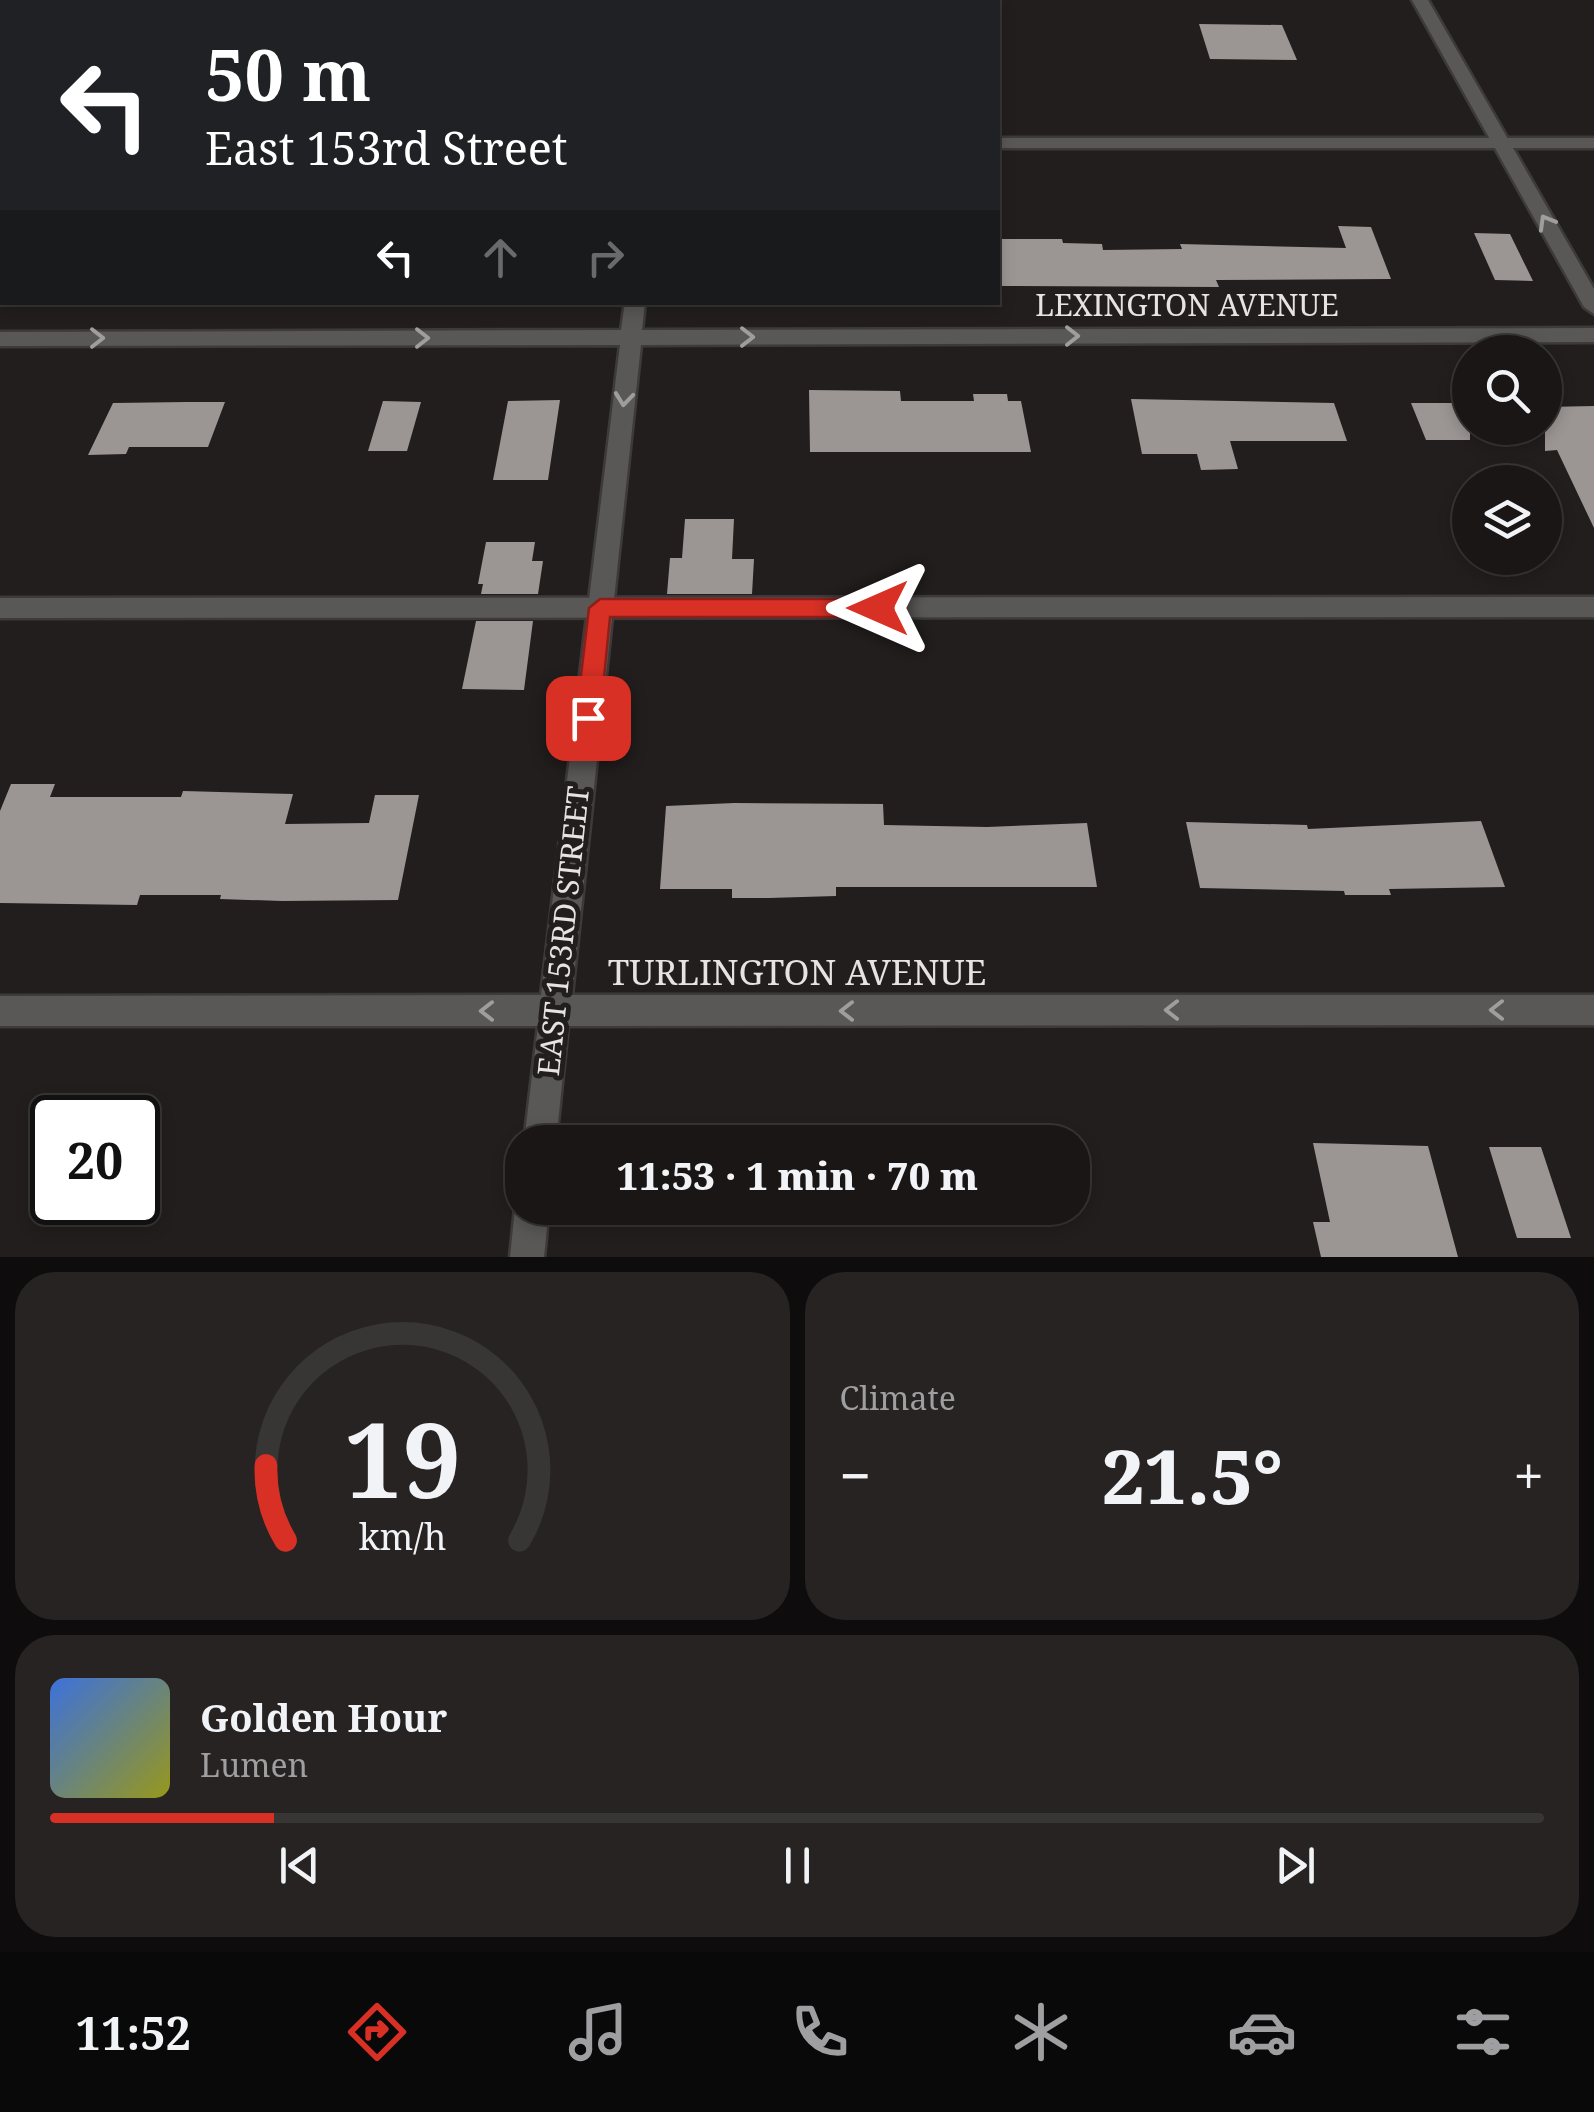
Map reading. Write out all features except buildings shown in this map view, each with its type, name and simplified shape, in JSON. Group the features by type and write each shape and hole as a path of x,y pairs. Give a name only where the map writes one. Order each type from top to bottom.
{"street":[{"path":"1420,0 1594,307"},
{"path":"1000,143 1594,143"},
{"name":"EAST 153RD STREET","path":"542,1125 634,305"},
{"name":"LEXINGTON AVENUE","path":"0,339 1594,335"},
{"path":"0,608 1594,607"},
{"name":"TURLINGTON AVENUE","path":"0,1011 1594,1010"},
{"path":"527,1257 530,1225"}],"route":[{"path":"588,718 600,608 878,608"}]}
